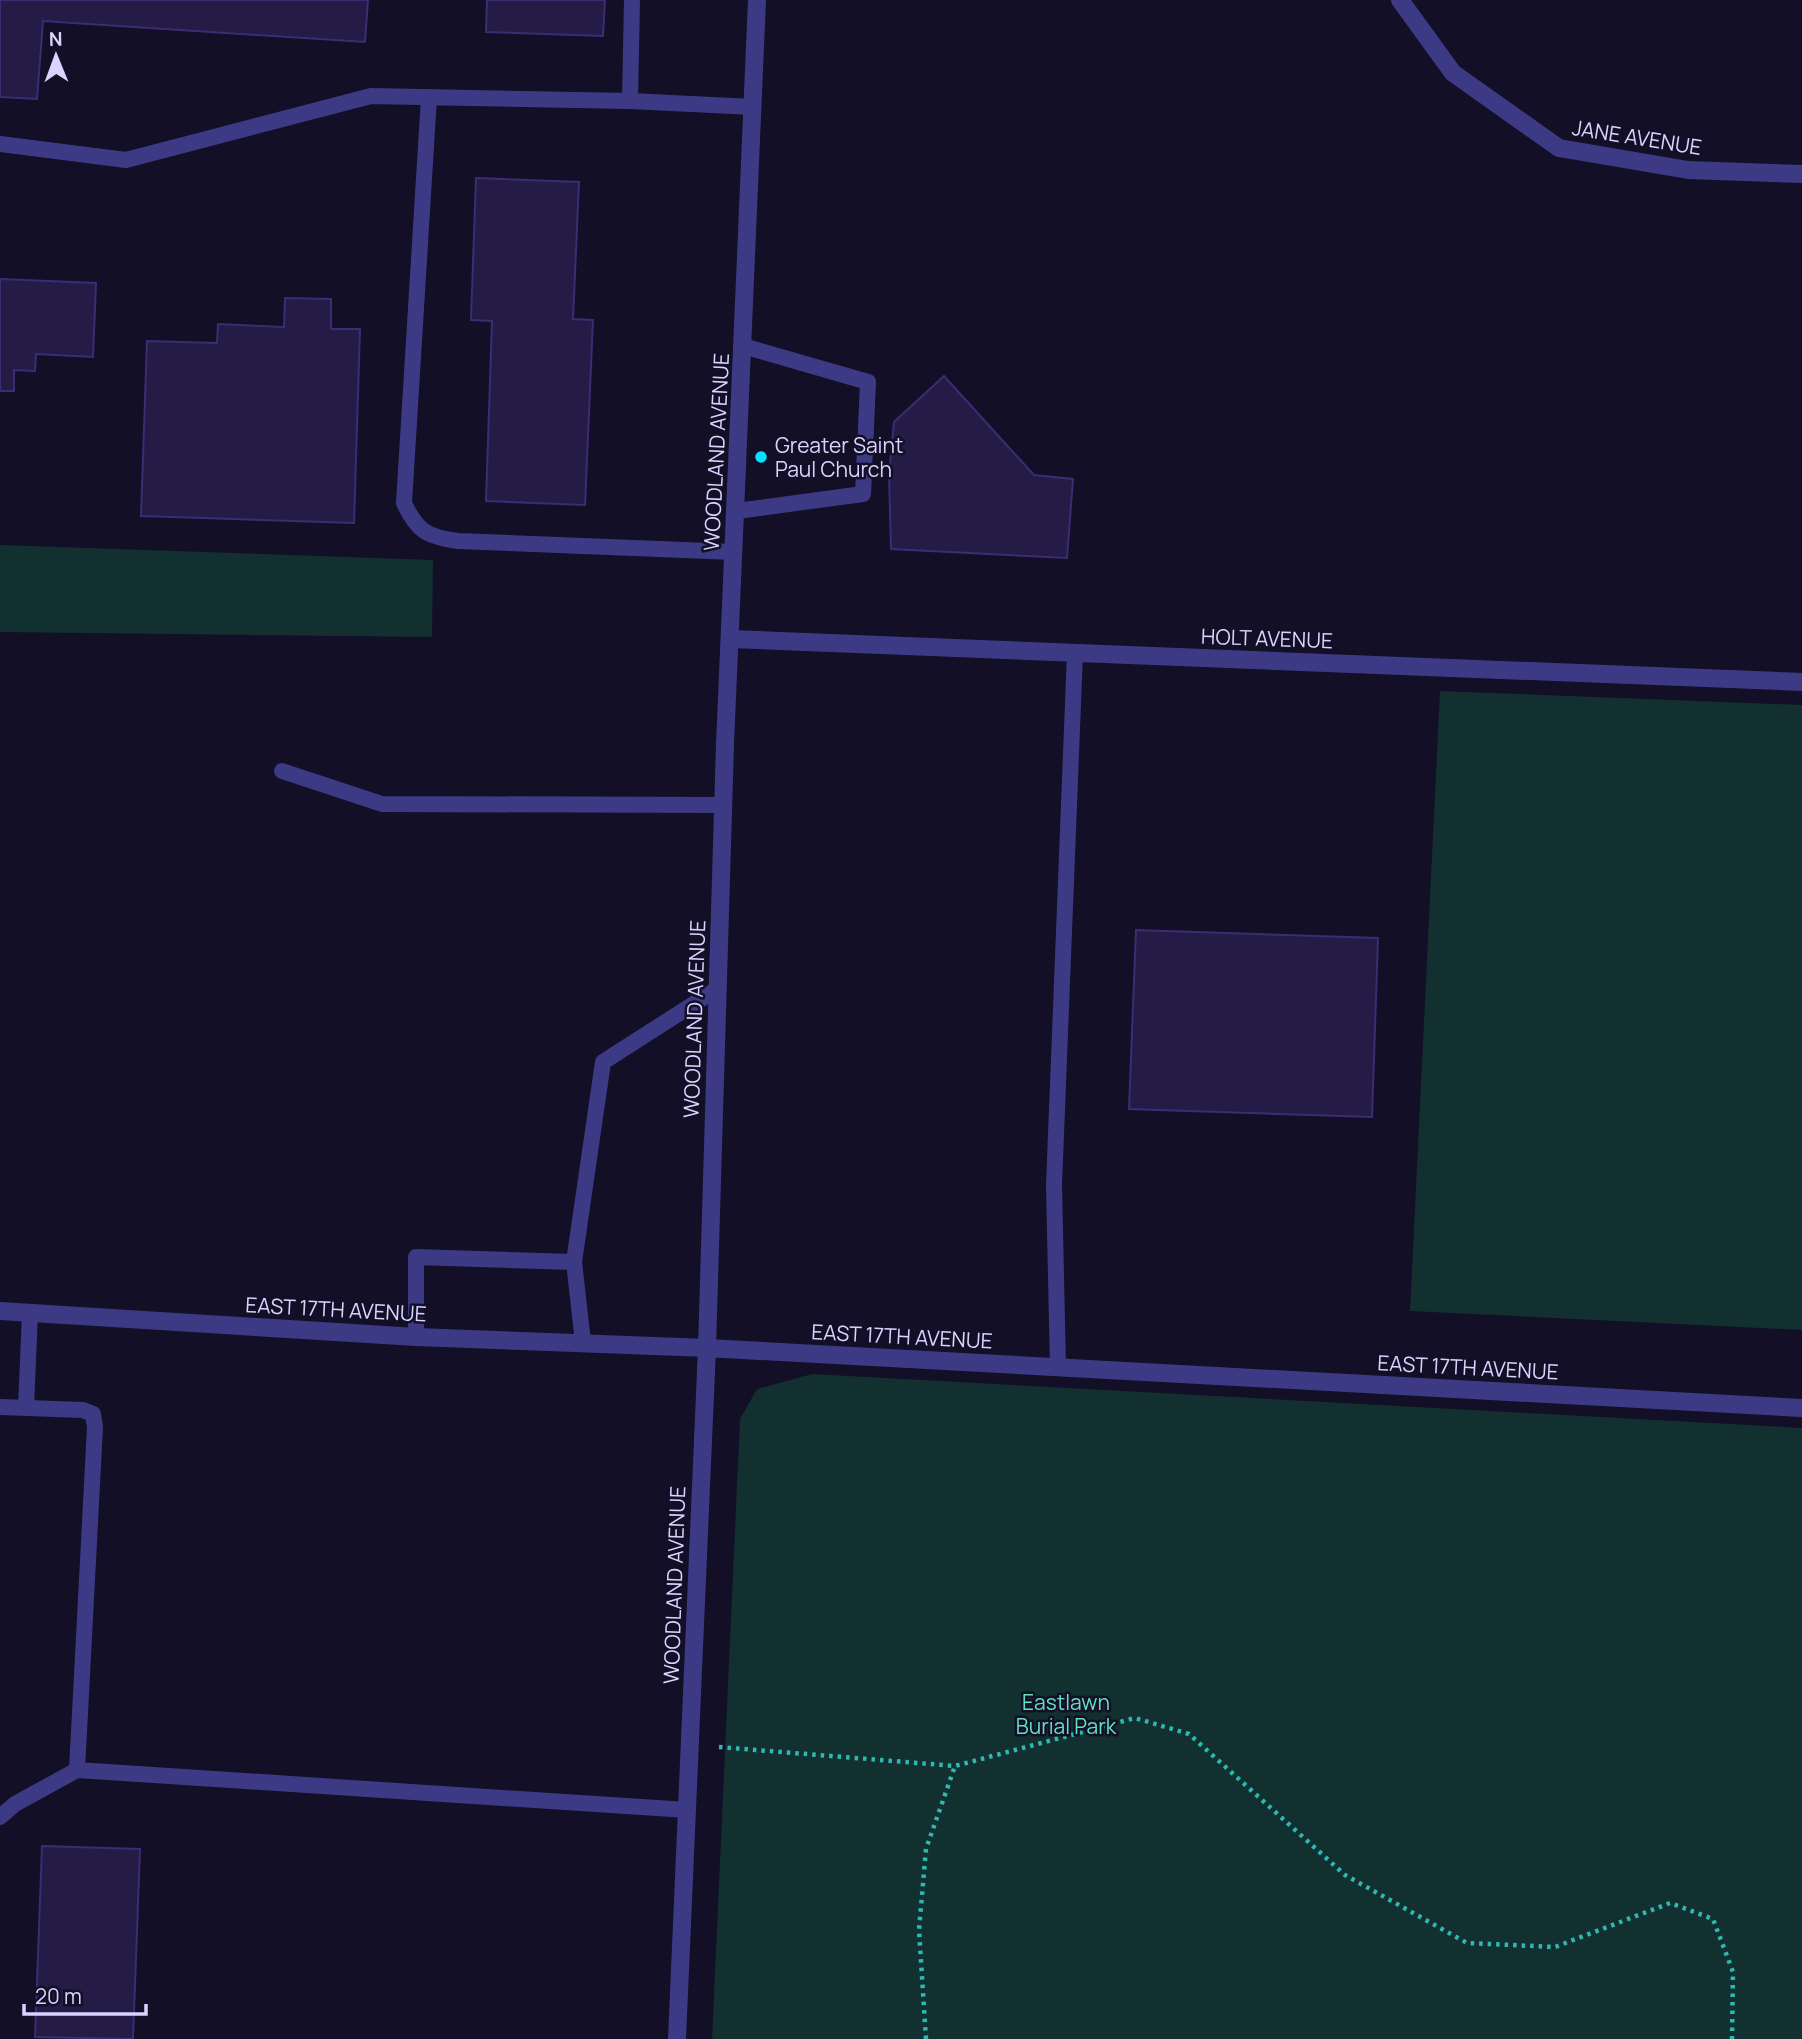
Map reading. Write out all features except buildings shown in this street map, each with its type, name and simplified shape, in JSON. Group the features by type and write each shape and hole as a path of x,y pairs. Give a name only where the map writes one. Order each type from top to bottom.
{"street":[{"name":"WOODLAND AVENUE","path":"677,2039 707,1348 723,805 757,0"},
{"name":"JANE AVENUE","path":"1400,0 1453,73 1559,148 1688,170 1802,174"},
{"name":"HOLT AVENUE","path":"730,639 1802,682"},
{"name":"EAST 17TH AVENUE","path":"0,1311 416,1338 707,1348 1802,1408"}],"lane":[{"path":"630,101 632,0"},
{"path":"0,144 126,160 370,96 630,101 753,107"},
{"path":"429,97 404,503 414,523 435,538 458,541 734,552"},
{"path":"737,511 863,494 868,382 743,346"},
{"path":"1058,1368 1054,1185 1075,653"},
{"path":"282,771 382,804 723,805"},
{"path":"583,1342 574,1262 603,1062 718,989"},
{"path":"416,1338 416,1257 574,1262"},
{"path":"26,1408 30,1313"},
{"path":"0,1407 83,1410 93,1414 95,1427 77,1770"},
{"path":"0,1817 15,1804 77,1770 687,1810"}],"path":[{"path":"690,1745 956,1766 1135,1718 1189,1734 1345,1875 1468,1943 1555,1947 1670,1903 1713,1919 1734,1972 1732,2039"},
{"path":"926,2039 919,1930 926,1849 956,1766"}],"green space":[{"path":"0,545 433,560 432,637 0,632"},
{"path":"1440,691 1802,705 1802,1330 1410,1311"},
{"name":"Eastlawn Burial Park","path":"812,1374 1802,1428 1802,2039 712,2039 740,1419 757,1389"}],"place":[{"name":"Greater Saint Paul Church","path":"761,457"}]}
